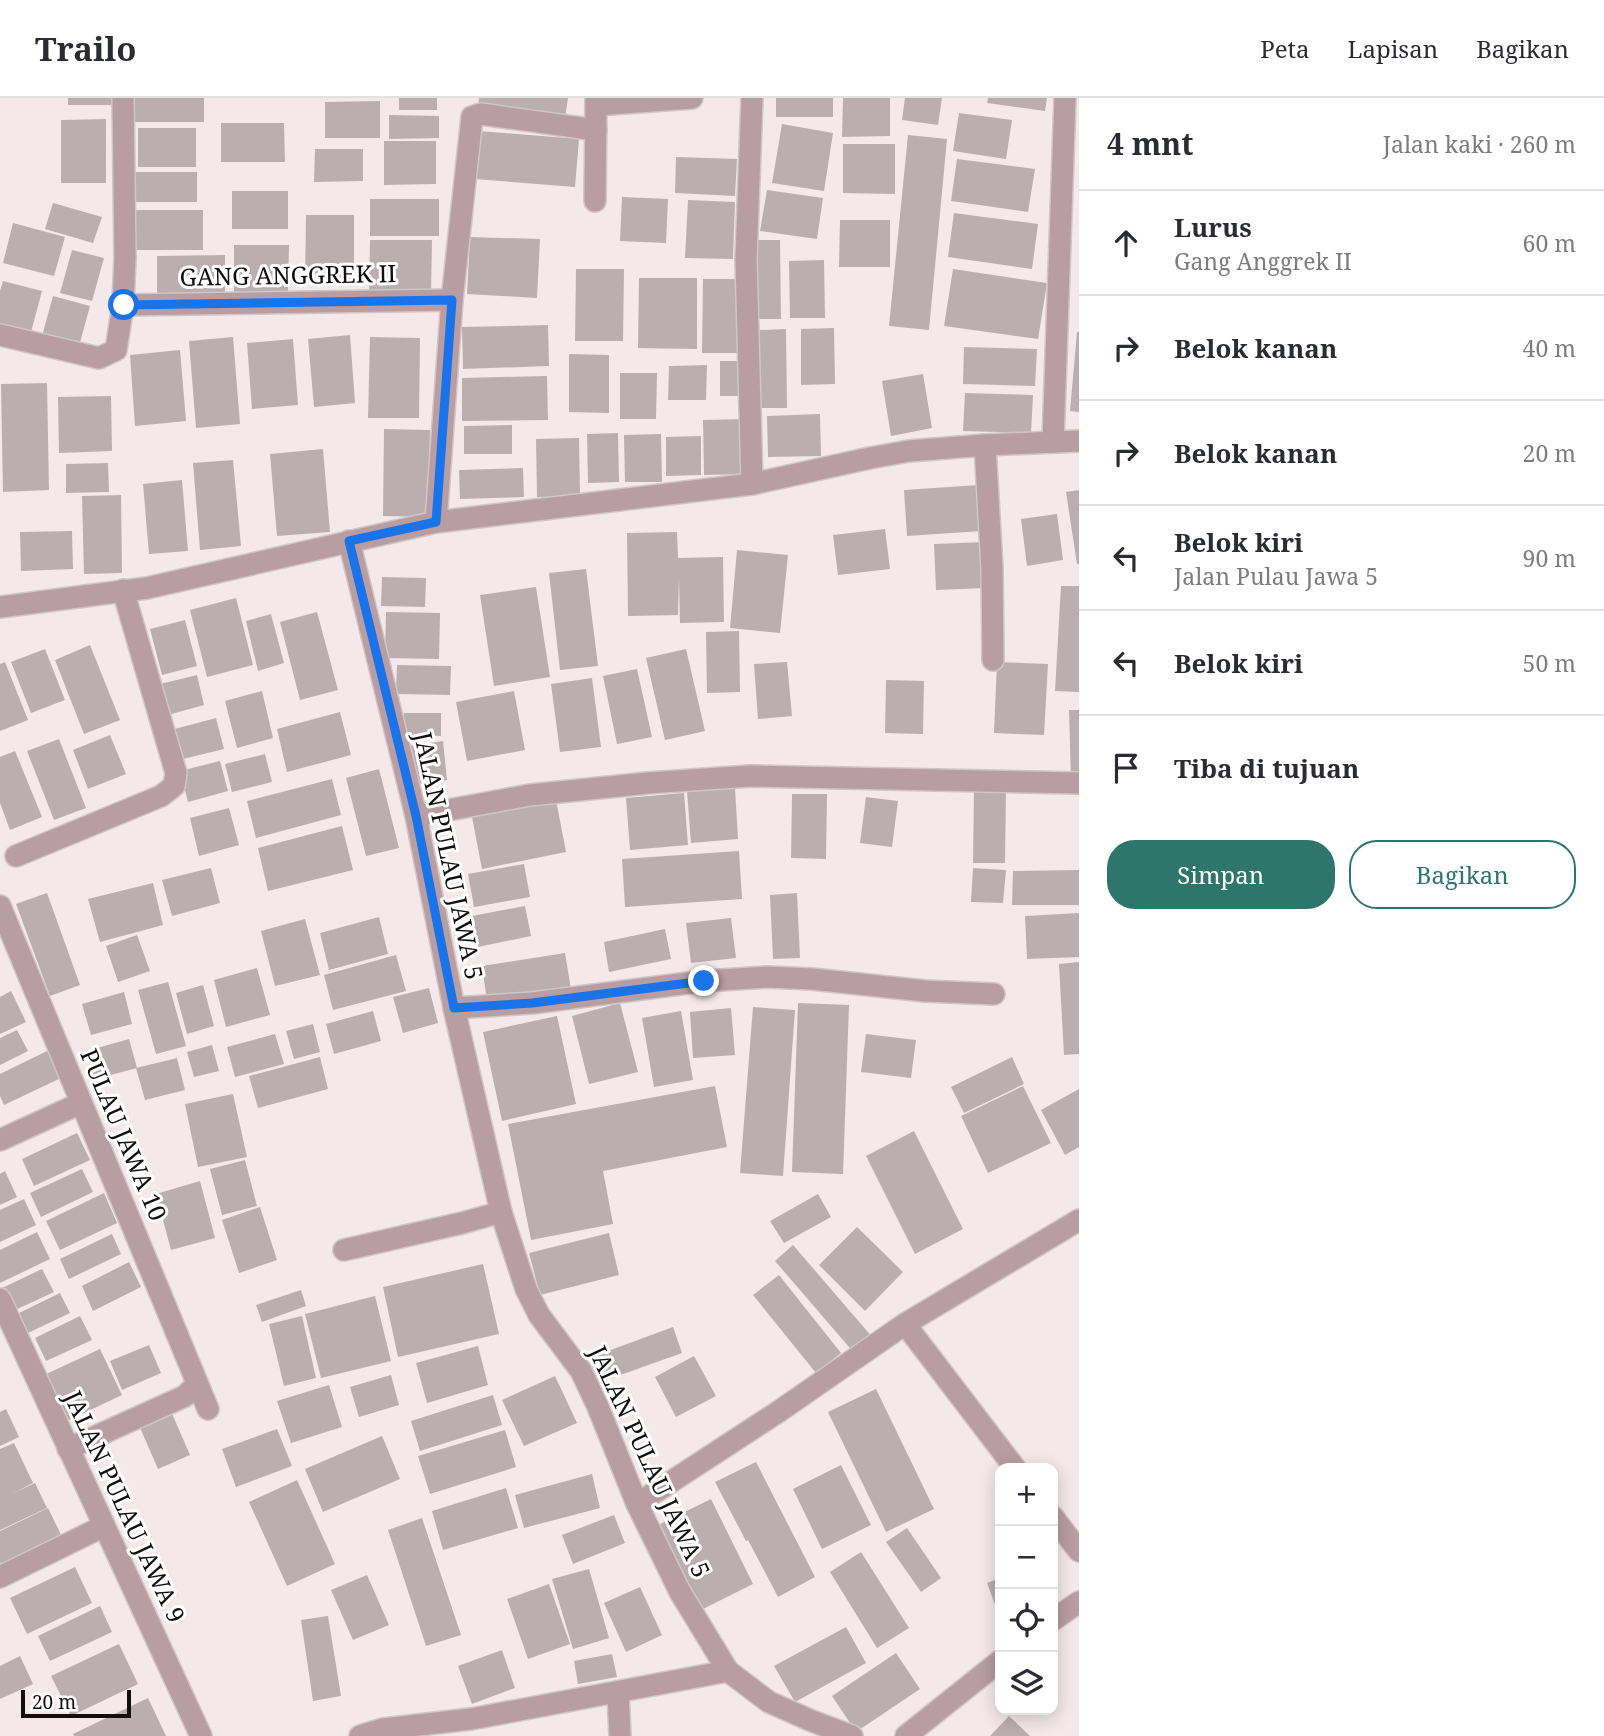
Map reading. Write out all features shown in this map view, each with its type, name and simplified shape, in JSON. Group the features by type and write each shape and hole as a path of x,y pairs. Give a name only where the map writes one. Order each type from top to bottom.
{"street":[{"path":"0,335 99,358 116,350 124,305 123,98"},
{"path":"595,201 596,102 692,98"},
{"path":"752,98 746,259 752,484"},
{"path":"1053,442 1058,239 1066,98"},
{"path":"436,522 452,300 472,117 481,114 596,130"},
{"name":"GANG ANGGREK II","path":"124,305 452,300"},
{"path":"0,607 147,588 436,522 752,484 870,457 909,451 1079,441"},
{"path":"985,445 992,569 993,660"},
{"name":"JALAN PULAU JAWA 5","path":"349,541 416,816 454,1008 501,1212 526,1289 539,1315 581,1371 637,1504 680,1592 728,1671"},
{"path":"16,856 161,796 174,786 176,773 122,590"},
{"path":"416,816 530,796 648,783 750,776 1079,783"},
{"name":"PULAU JAWA 10","path":"0,905 208,1409"},
{"path":"454,1008 532,1003 704,981 767,977 925,991 994,994"},
{"path":"0,1140 81,1103"},
{"path":"344,1250 501,1212"},
{"path":"637,1504 778,1412 905,1324 1079,1220"},
{"name":"JALAN PULAU JAWA 9","path":"0,1299 201,1736"},
{"path":"905,1324 1011,1463"},
{"path":"68,1449 185,1396 197,1384"},
{"path":"1058,1524 1079,1551"},
{"path":"0,1577 104,1526"},
{"path":"1058,1617 1079,1602"},
{"path":"906,1736 995,1665"},
{"path":"360,1736 383,1729 471,1719 728,1671 769,1702 852,1736"},
{"path":"618,1692 620,1736"}],"building":[{"path":"68,98 113,98 113,105 68,105"},
{"path":"128,98 204,98 204,122 128,122"},
{"path":"399,98 437,98 437,110 399,110"},
{"path":"479,98 568,98 565,118 478,107"},
{"path":"776,98 833,98 833,117 776,117"},
{"path":"843,98 890,98 890,136 842,137"},
{"path":"905,98 942,98 938,125 902,120"},
{"path":"988,98 1047,98 1045,111 987,103"},
{"path":"380,101 380,138 325,138 325,102"},
{"path":"959,113 1012,120 1006,159 953,151"},
{"path":"389,115 439,116 439,138 389,139"},
{"path":"106,119 106,183 61,183 61,120"},
{"path":"221,123 284,123 285,162 221,162"},
{"path":"782,124 833,133 824,191 772,183"},
{"path":"138,128 196,128 196,167 138,167"},
{"path":"479,131 579,139 575,187 475,179"},
{"path":"908,135 947,139 929,330 889,326"},
{"path":"384,141 436,141 436,184 384,185"},
{"path":"843,144 895,144 895,194 843,193"},
{"path":"315,149 363,149 363,181 314,182"},
{"path":"676,157 737,159 735,196 675,193"},
{"path":"957,159 1035,169 1028,212 951,201"},
{"path":"131,172 197,172 197,202 131,202"},
{"path":"767,190 823,198 817,239 760,231"},
{"path":"232,191 288,191 288,229 232,229"},
{"path":"622,197 668,199 666,243 620,241"},
{"path":"370,199 439,199 439,236 370,236"},
{"path":"688,200 735,202 733,259 685,258"},
{"path":"53,203 102,217 93,243 45,229"},
{"path":"130,210 203,210 203,250 130,250"},
{"path":"954,213 1038,224 1032,269 948,257"},
{"path":"306,215 354,215 354,282 305,283"},
{"path":"840,220 890,220 890,267 839,267"},
{"path":"13,223 65,237 54,276 3,263"},
{"path":"470,237 540,239 537,298 467,294"},
{"path":"370,240 432,240 431,294 369,294"},
{"path":"754,240 780,240 781,319 756,319"},
{"path":"234,245 289,245 288,292 234,292"},
{"path":"72,250 104,258 92,301 60,293"},
{"path":"225,255 225,293 157,293 157,256"},
{"path":"824,260 825,318 790,318 789,261"},
{"path":"576,269 624,269 623,341 575,341"},
{"path":"953,269 1047,283 1038,339 944,326"},
{"path":"639,278 697,278 697,349 638,348"},
{"path":"703,279 740,279 738,353 702,353"},
{"path":"3,281 42,291 31,332 0,324 0,291"},
{"path":"53,296 90,306 79,346 42,336"},
{"path":"548,325 549,366 463,369 462,327"},
{"path":"834,328 835,384 801,385 801,329"},
{"path":"786,329 787,408 761,408 759,330"},
{"path":"1079,332 1079,412 1070,411"},
{"path":"350,335 355,403 314,407 308,339"},
{"path":"233,337 240,424 196,428 189,341"},
{"path":"370,337 420,338 419,418 368,418"},
{"path":"293,339 298,405 252,409 247,343"},
{"path":"964,347 1037,349 1035,386 963,384"},
{"path":"180,350 186,421 135,426 130,355"},
{"path":"569,354 609,355 609,413 569,412"},
{"path":"720,361 746,361 746,396 720,396"},
{"path":"707,365 706,400 668,400 669,366"},
{"path":"620,373 657,373 656,419 620,419"},
{"path":"923,374 932,428 891,436 882,381"},
{"path":"547,376 548,420 462,421 462,378"},
{"path":"47,383 49,490 3,492 1,384"},
{"path":"965,393 1033,395 1031,433 963,431"},
{"path":"111,396 112,451 59,453 58,397"},
{"path":"820,414 821,456 768,457 767,416"},
{"path":"746,419 747,474 704,475 703,420"},
{"path":"512,425 512,454 464,454 464,426"},
{"path":"384,429 430,430 428,517 383,516"},
{"path":"618,433 619,482 588,483 587,434"},
{"path":"661,434 662,482 625,482 624,435"},
{"path":"701,436 701,475 666,476 666,437"},
{"path":"579,438 580,496 537,497 536,439"},
{"path":"323,449 330,532 277,536 270,454"},
{"path":"233,460 241,546 200,550 193,463"},
{"path":"108,463 109,492 66,493 66,464"},
{"path":"523,468 524,497 460,499 459,470"},
{"path":"182,480 188,551 149,554 143,484"},
{"path":"979,485 982,531 907,536 904,490"},
{"path":"1079,490 1079,564 1077,564 1066,492"},
{"path":"121,495 122,573 84,574 82,496"},
{"path":"1057,514 1063,560 1027,566 1021,519"},
{"path":"885,529 890,569 838,575 833,535"},
{"path":"72,531 73,569 21,571 20,532"},
{"path":"677,532 678,558 723,557 724,622 680,623 679,577 678,615 628,616 627,533"},
{"path":"985,542 987,588 936,590 934,544"},
{"path":"737,550 788,555 780,633 730,628"},
{"path":"586,569 598,666 560,670 549,573"},
{"path":"382,577 426,578 425,607 381,606"},
{"path":"1061,586 1079,586 1079,692 1055,691"},
{"path":"536,587 550,677 494,686 480,595"},
{"path":"236,598 253,665 207,677 190,610"},
{"path":"317,612 338,690 300,700 280,622"},
{"path":"386,612 440,613 439,659 385,658"},
{"path":"271,614 284,663 258,671 246,621"},
{"path":"185,620 197,666 162,675 150,629"},
{"path":"739,631 740,692 707,693 706,632"},
{"path":"90,645 120,720 84,734 55,660"},
{"path":"45,649 65,700 31,713 11,662"},
{"path":"686,649 705,731 665,740 646,658"},
{"path":"5,662 28,720 0,731 0,664"},
{"path":"787,662 792,716 758,719 754,664"},
{"path":"997,662 1048,664 1044,735 994,733"},
{"path":"397,665 451,666 450,695 396,694"},
{"path":"637,669 652,737 617,744 603,676"},
{"path":"197,675 204,705 168,715 160,684"},
{"path":"592,678 601,747 560,752 551,684"},
{"path":"886,680 924,681 923,734 885,733"},
{"path":"262,691 273,738 237,748 225,701"},
{"path":"514,691 525,750 467,761 456,702"},
{"path":"1069,710 1079,710 1079,780 1071,780"},
{"path":"340,712 351,755 287,772 277,729"},
{"path":"404,713 441,713 441,736 403,735"},
{"path":"216,718 224,749 179,760 171,730"},
{"path":"110,735 126,774 88,789 73,750"},
{"path":"59,739 86,808 54,820 27,751"},
{"path":"443,741 447,780 412,785 408,746"},
{"path":"15,751 42,817 10,830 0,803 0,757"},
{"path":"265,754 272,782 232,792 225,764"},
{"path":"220,761 228,791 188,802 180,771"},
{"path":"379,769 399,848 366,856 346,778"},
{"path":"332,779 341,815 256,838 247,801"},
{"path":"735,788 738,839 691,843 687,792"},
{"path":"974,788 1006,788 1005,863 973,863"},
{"path":"684,793 688,845 630,850 626,798"},
{"path":"792,794 827,794 826,859 791,858"},
{"path":"866,797 898,801 892,847 860,843"},
{"path":"556,800 566,852 482,869 472,817"},
{"path":"229,808 239,845 199,856 190,818"},
{"path":"342,826 353,870 268,891 258,848"},
{"path":"739,851 742,899 625,907 622,859"},
{"path":"524,864 530,897 474,907 468,874"},
{"path":"211,868 220,903 172,916 162,880"},
{"path":"973,868 1006,870 1003,903 971,902"},
{"path":"1079,870 1079,905 1012,905 1013,871"},
{"path":"153,883 163,925 100,942 88,899"},
{"path":"47,893 80,985 50,996 16,904"},
{"path":"797,893 800,958 773,959 770,895"},
{"path":"525,906 531,936 478,947 472,916"},
{"path":"1079,913 1079,957 1027,959 1025,916"},
{"path":"379,917 388,954 329,970 320,933"},
{"path":"731,918 736,958 691,963 686,923"},
{"path":"305,919 320,975 275,986 261,931"},
{"path":"665,929 671,959 609,972 604,942"},
{"path":"137,935 150,971 118,982 106,946"},
{"path":"565,953 571,989 487,1001 482,966"},
{"path":"396,955 406,991 333,1010 324,975"},
{"path":"1079,962 1079,1054 1064,1055 1059,964"},
{"path":"257,968 270,1015 226,1027 214,980"},
{"path":"168,982 186,1046 156,1054 138,990"},
{"path":"203,985 214,1026 187,1034 176,993"},
{"path":"429,988 438,1023 403,1033 393,997"},
{"path":"11,991 26,1022 0,1034 0,997"},
{"path":"124,992 132,1024 91,1035 82,1004"},
{"path":"620,1003 638,1072 589,1084 572,1016"},
{"path":"798,1003 849,1005 843,1174 792,1172"},
{"path":"753,1007 795,1010 783,1176 740,1173"},
{"path":"731,1008 735,1055 693,1058 690,1012"},
{"path":"373,1011 381,1041 334,1054 326,1024"},
{"path":"681,1011 693,1080 654,1087 642,1018"},
{"path":"557,1016 576,1104 502,1121 483,1032"},
{"path":"313,1024 320,1052 294,1059 286,1031"},
{"path":"17,1030 28,1051 0,1065 0,1038"},
{"path":"275,1034 284,1064 235,1077 227,1047"},
{"path":"866,1034 916,1040 911,1078 861,1072"},
{"path":"129,1039 137,1068 95,1079 87,1051"},
{"path":"212,1045 219,1071 194,1077 187,1052"},
{"path":"47,1051 61,1078 4,1105 0,1096 0,1074"},
{"path":"320,1057 328,1089 258,1108 249,1076"},
{"path":"1012,1057 1024,1084 964,1113 951,1087"},
{"path":"177,1058 185,1090 145,1100 136,1068"},
{"path":"715,1086 727,1147 603,1171 613,1224 531,1240 508,1124"},
{"path":"1023,1086 1051,1143 988,1173 961,1116"},
{"path":"1079,1089 1079,1147 1065,1155 1041,1110"},
{"path":"233,1094 247,1157 198,1167 185,1104"},
{"path":"914,1131 963,1229 915,1254 866,1156"},
{"path":"77,1133 90,1160 34,1186 22,1159"},
{"path":"245,1160 257,1206 222,1215 210,1169"},
{"path":"82,1169 93,1192 41,1217 30,1193"},
{"path":"5,1171 17,1197 0,1205 0,1174"},
{"path":"200,1181 215,1238 171,1250 156,1194"},
{"path":"104,1193 117,1223 60,1250 46,1221"},
{"path":"818,1194 831,1217 784,1243 770,1221"},
{"path":"24,1199 36,1225 0,1242 0,1210"},
{"path":"260,1207 277,1260 239,1273 222,1220"},
{"path":"857,1227 903,1272 865,1311 819,1265"},
{"path":"37,1232 50,1259 0,1283 0,1250"},
{"path":"609,1233 619,1275 540,1295 529,1253"},
{"path":"112,1234 121,1254 69,1279 60,1259"},
{"path":"793,1245 873,1338 855,1354 775,1261"},
{"path":"129,1262 141,1287 93,1311 82,1286"},
{"path":"483,1264 499,1334 398,1357 383,1287"},
{"path":"42,1269 54,1292 11,1312 0,1289"},
{"path":"779,1275 841,1353 816,1373 753,1295"},
{"path":"301,1290 306,1306 262,1322 256,1305"},
{"path":"60,1293 70,1313 28,1333 19,1313"},
{"path":"375,1296 391,1361 321,1378 305,1314"},
{"path":"80,1316 92,1340 46,1361 35,1338"},
{"path":"302,1316 316,1378 284,1386 269,1324"},
{"path":"673,1327 682,1353 598,1383 589,1358"},
{"path":"149,1345 161,1373 122,1390 110,1361"},
{"path":"478,1346 488,1385 427,1403 416,1363"},
{"path":"100,1349 122,1395 63,1423 42,1376"},
{"path":"694,1356 716,1396 676,1417 655,1377"},
{"path":"391,1375 399,1405 359,1417 350,1387"},
{"path":"555,1376 577,1423 524,1446 502,1400"},
{"path":"329,1385 342,1427 291,1443 277,1401"},
{"path":"876,1389 934,1509 886,1532 828,1412"},
{"path":"493,1395 502,1425 420,1451 411,1421"},
{"path":"6,1409 19,1437 0,1446 0,1412"},
{"path":"170,1409 190,1455 158,1469 138,1423"},
{"path":"277,1429 292,1466 236,1487 222,1449"},
{"path":"505,1430 516,1467 430,1494 418,1456"},
{"path":"382,1436 400,1479 323,1512 305,1469"},
{"path":"14,1443 33,1483 12,1494 35,1483 47,1508 0,1530 0,1449"},
{"path":"756,1462 815,1577 778,1597 715,1482"},
{"path":"841,1465 871,1525 822,1549 793,1489"},
{"path":"592,1474 600,1508 524,1528 515,1495"},
{"path":"297,1480 335,1564 287,1586 249,1502"},
{"path":"506,1488 518,1528 443,1550 432,1511"},
{"path":"711,1499 753,1584 699,1611 656,1526"},
{"path":"48,1508 65,1543 4,1572 0,1562 0,1531"},
{"path":"614,1515 625,1543 573,1564 562,1535"},
{"path":"422,1518 461,1635 426,1646 388,1530"},
{"path":"907,1528 941,1578 921,1592 886,1542"},
{"path":"861,1552 909,1628 877,1648 830,1572"},
{"path":"75,1567 92,1603 27,1634 10,1598"},
{"path":"589,1569 609,1638 573,1649 552,1579"},
{"path":"367,1575 389,1625 353,1640 331,1590"},
{"path":"995,1580 995,1605 987,1583"},
{"path":"549,1584 570,1644 528,1659 507,1599"},
{"path":"640,1587 662,1635 626,1652 604,1603"},
{"path":"100,1606 112,1632 50,1661 38,1636"},
{"path":"328,1616 341,1696 313,1701 301,1620"},
{"path":"846,1627 866,1663 795,1702 774,1666"},
{"path":"119,1644 138,1684 71,1716 51,1676"},
{"path":"502,1650 515,1688 472,1704 458,1666"},
{"path":"896,1653 920,1689 856,1732 832,1696"},
{"path":"612,1654 617,1677 578,1684 574,1661"},
{"path":"20,1656 33,1684 0,1699 0,1666"},
{"path":"148,1698 166,1736 73,1734"},
{"path":"1009,1716 1030,1736 990,1736"}],"route":[{"path":"124,305 452,300 436,522 349,541 416,816 454,1008 532,1003 704,981"}]}
